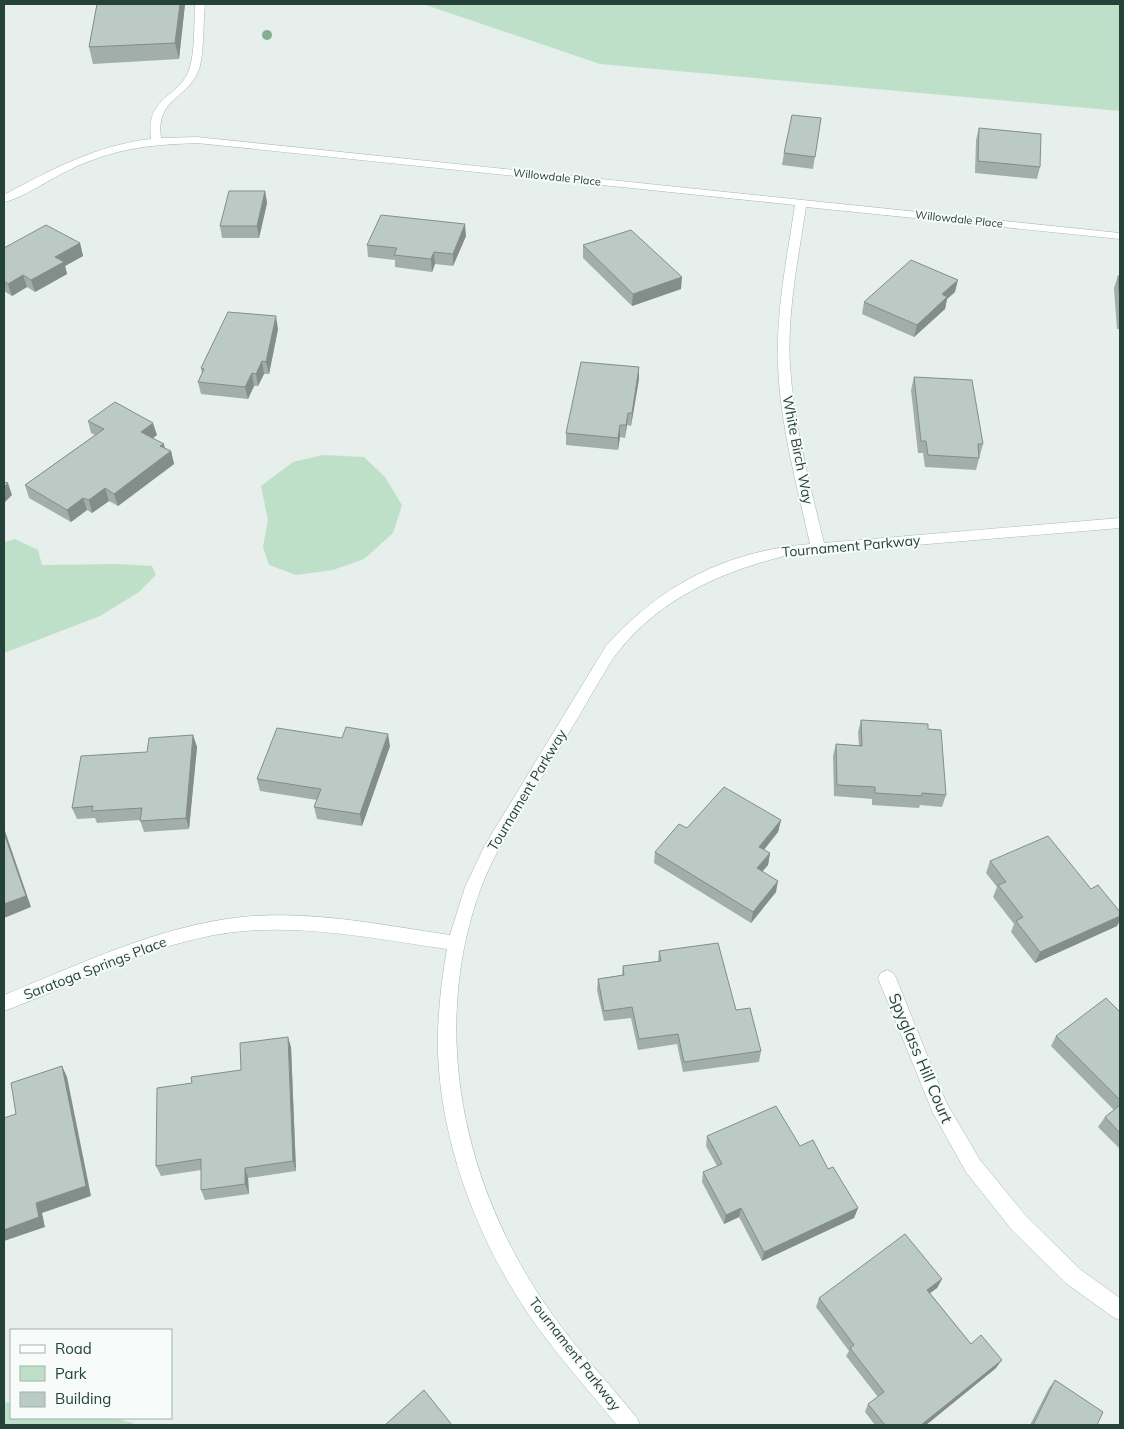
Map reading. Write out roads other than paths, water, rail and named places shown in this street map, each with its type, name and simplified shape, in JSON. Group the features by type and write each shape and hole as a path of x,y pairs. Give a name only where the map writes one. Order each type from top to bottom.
{"street":[{"path":"156,141 154,128 158,113 192,76 195,66 200,4"},
{"name":"Willowdale Place","path":"4,199 82,159 110,150 156,141 197,140 1120,236"},
{"name":"White Birch Way","path":"801,202 785,310 784,365 791,427 818,548"},
{"name":"Tournament Parkway","path":"630,1425 543,1318 500,1248 473,1186 452,1112 446,1039 450,971 456,943 473,888 491,850 611,650 630,626 658,602 698,579 738,563 784,551 1120,523"},
{"name":"Saratoga Springs Place","path":"4,1003 153,943 216,928 277,923 321,926 456,943"},
{"name":"Spyglass Hill Court","path":"887,978 939,1107 973,1166 1019,1223 1074,1276 1120,1310"}]}
